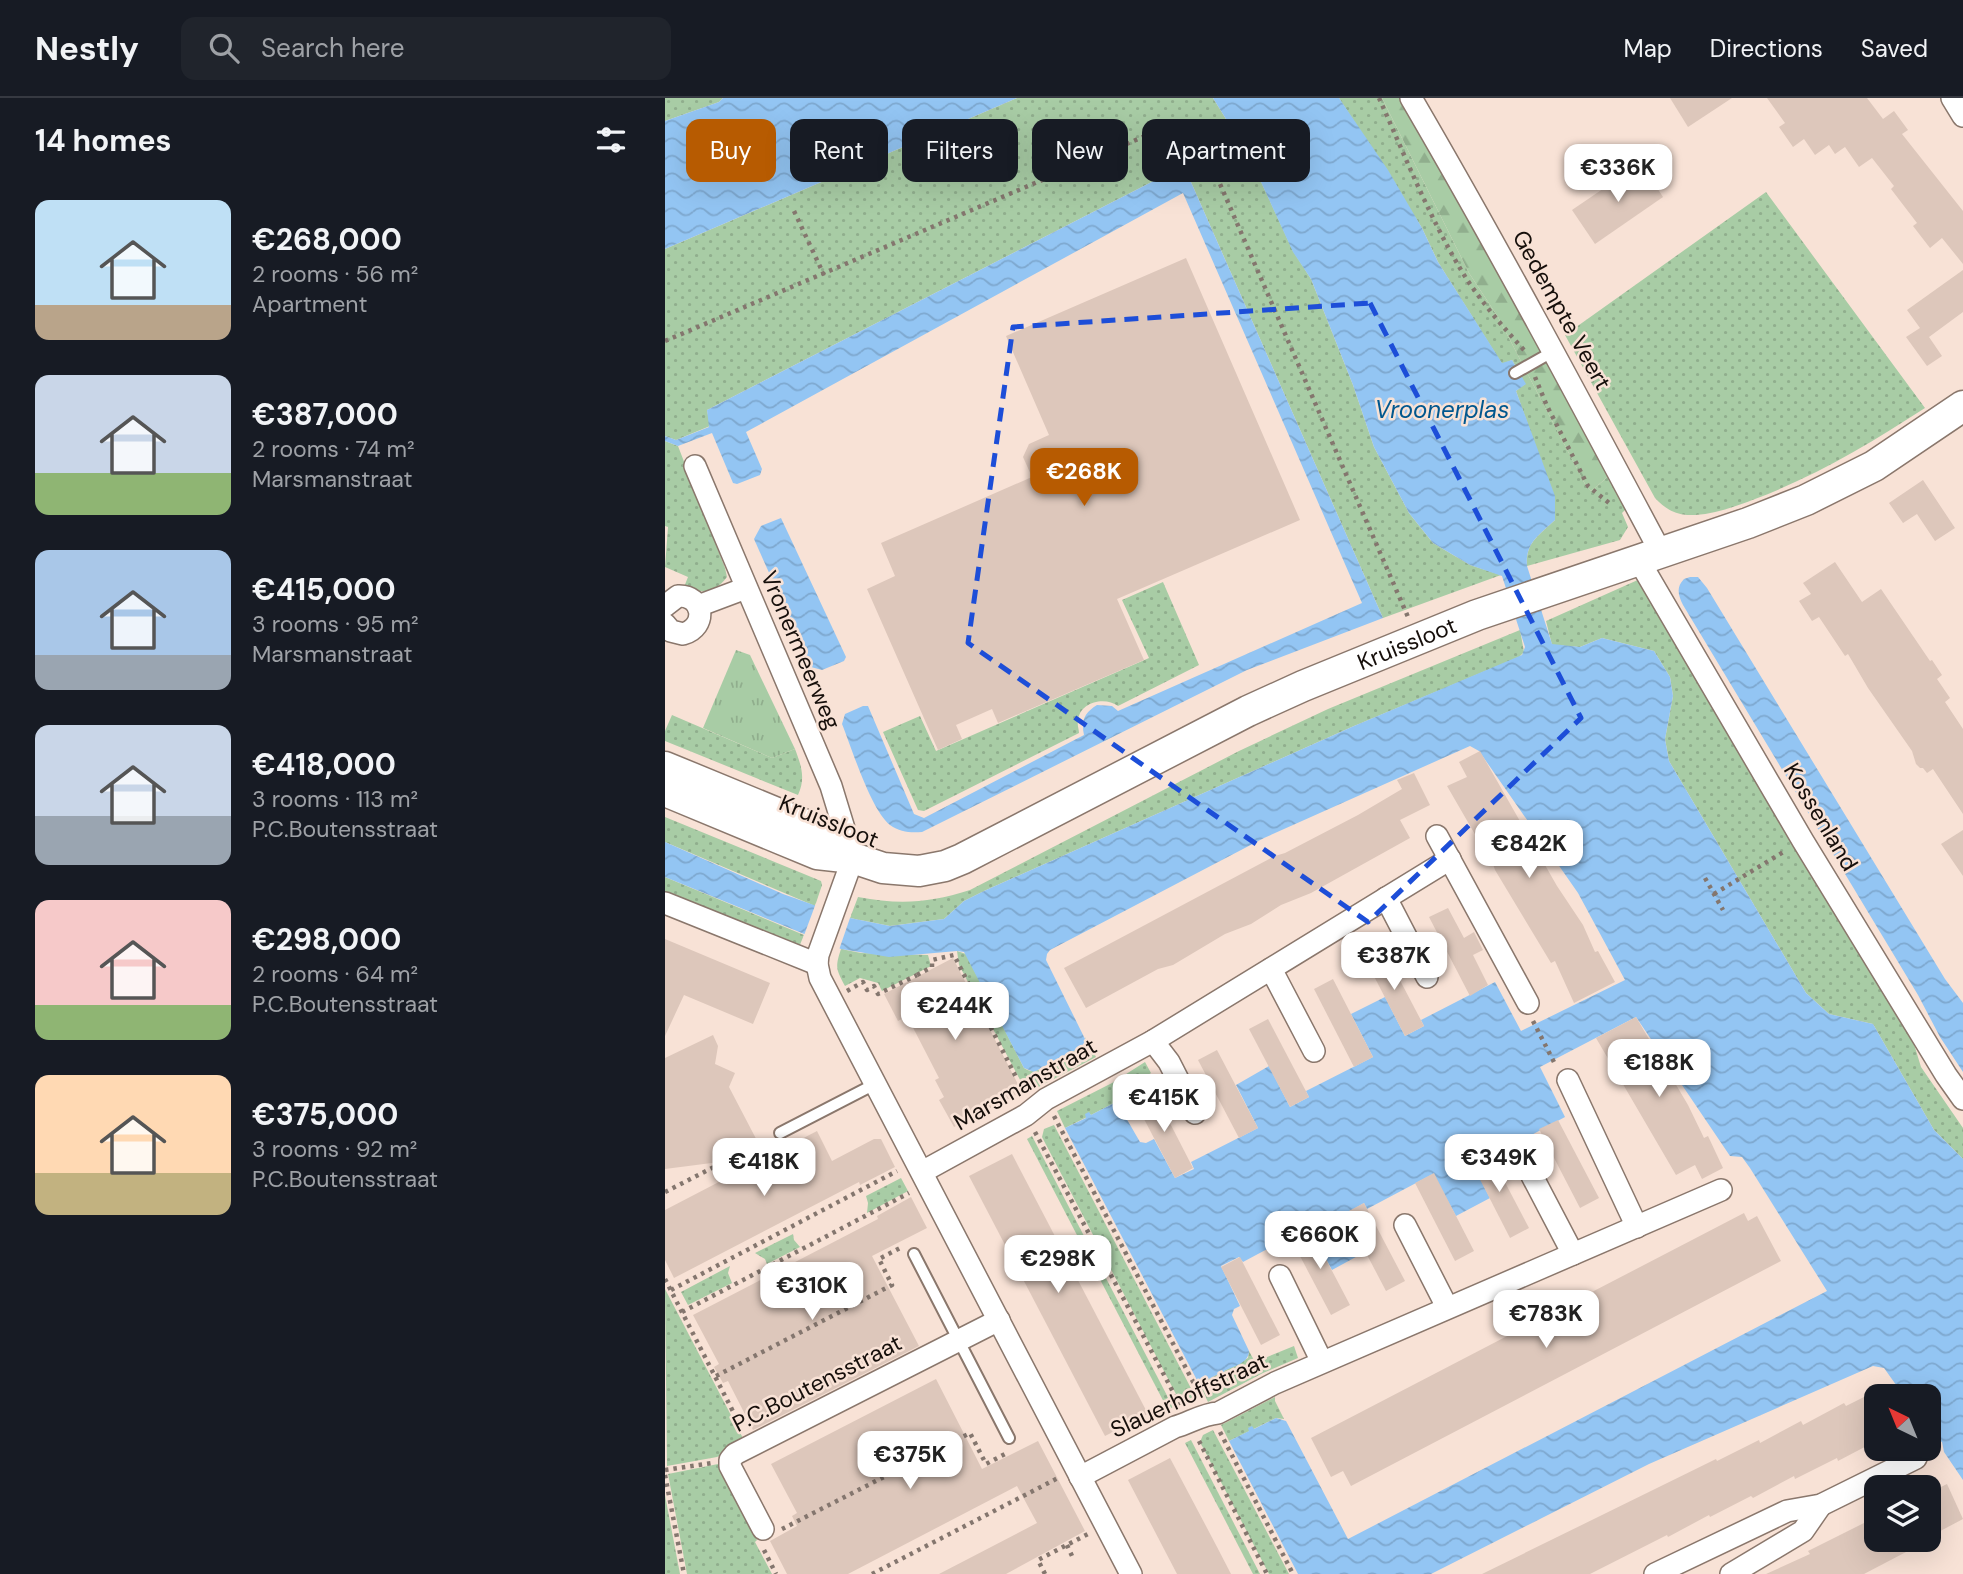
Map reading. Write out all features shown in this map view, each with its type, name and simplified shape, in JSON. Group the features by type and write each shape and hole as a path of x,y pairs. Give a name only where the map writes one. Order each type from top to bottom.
{"street":[{"name":"Gedempte Veert","path":"1411,98 1472,201 1637,508 1649,555"},
{"path":"1952,98 1963,116"},
{"name":"Kruissloot","path":"665,791 817,854 853,858 883,868 919,871 952,863 1275,699 1388,650 1498,608 1748,523 1828,489 1897,451 1963,406"},
{"name":"Vronermeerweg","path":"695,466 831,786 853,858"},
{"name":"Kossenland","path":"1649,555 1803,841 1963,1099"},
{"path":"698,606 746,588"},
{"path":"665,606 672,598 684,596 695,601 701,618 699,624 689,632 677,633 665,624"},
{"name":"Kruissloot","path":"665,767 801,823 823,834 853,858"},
{"path":"1437,836 1531,1012"},
{"path":"853,858 819,954 820,978 1131,1574"},
{"name":"Marsmanstraat","path":"922,1172 1153,1041 1450,859"},
{"path":"1386,898 1427,977"},
{"path":"665,903 819,954"},
{"path":"1271,969 1314,1051"},
{"path":"1153,1041 1169,1062 1195,1113"},
{"path":"1568,1080 1637,1227"},
{"path":"1529,1170 1573,1254"},
{"name":"Slauerhoffstraat","path":"1078,1473 1175,1427 1218,1413 1322,1362 1721,1190"},
{"path":"1405,1225 1447,1307"},
{"path":"1280,1276 1322,1362"},
{"name":"P.C.Boutensstraat","path":"765,1533 730,1466 734,1454 999,1320"},
{"path":"1655,1574 1787,1511 1821,1505 1910,1461"},
{"path":"1731,1574 1803,1531 1821,1505"}],"lane":[{"path":"1515,373 1554,351"},
{"path":"780,1133 875,1084"},
{"path":"914,1254 1012,1443"}],"path":[{"path":"1379,98 1444,238 1466,277 1497,321 1524,351 1547,406 1588,486 1608,503 1621,509 1637,508"},
{"path":"665,341 1178,122 1189,124 1197,131 1410,621"},
{"path":"794,211 824,275"},
{"path":"1714,894 1803,841"},
{"path":"1705,878 1723,910"},
{"path":"831,999 863,982 867,990 874,986 878,994 932,967 932,960 954,955 1016,1077"},
{"path":"1531,1012 1553,1062"},
{"path":"1046,1100 1193,1383"},
{"path":"1026,1115 1267,1574"},
{"path":"665,1192 780,1133"},
{"path":"671,1290 922,1172"},
{"path":"682,1312 922,1172"},
{"path":"716,1376 892,1285 879,1259 908,1244"},
{"path":"665,1279 751,1446"},
{"path":"776,1574 759,1541 765,1533 970,1433 986,1464 1012,1443"},
{"path":"1222,1437 1293,1574"},
{"path":"684,1574 665,1473 730,1460"},
{"path":"872,1574 1078,1473"},
{"path":"1045,1574 1038,1560 1106,1525"},
{"path":"1067,1545 1072,1556"}],"highlighted area":[{"path":"1370,303 1581,718 1368,922 968,643 1013,327"}],"green space":[{"path":"665,98 723,98 719,102 665,121"},
{"path":"1017,98 1213,98 1226,119 1142,119 1142,182 1152,182 707,410 710,426 676,440 665,436 665,249 821,182 888,182 888,153 902,147 902,182 1018,182 1018,119 968,119"},
{"path":"1339,98 1382,98 1469,273 1498,317 1585,484 1591,491 1610,475 1626,509 1622,513 1628,527 1620,540 1527,566 1531,545 1555,520 1533,439 1516,391 1525,384 1512,360 1502,364 1438,262 1422,228"},
{"path":"1382,98 1402,98 1610,475 1591,491 1498,317 1469,273"},
{"path":"1191,182 1261,182 1293,251 1311,279 1353,385 1374,447 1409,513 1433,543 1470,565 1501,575 1383,618"},
{"path":"1766,192 1925,408 1843,458 1778,490 1713,512 1696,515 1678,513 1666,508 1655,498 1565,335"},
{"path":"665,441 678,446 725,568 727,577 708,591 684,587 688,577 665,567 668,527 665,526"},
{"path":"1640,579 1910,1031 1921,1067 1963,1128 1963,1159 1934,1130 1873,1024 1829,1014 1806,993 1669,761 1665,739 1673,696 1670,677 1654,651 1602,638 1580,647 1552,645 1546,621"},
{"path":"1163,582 1199,665 1118,706 1106,701 1088,705 1079,714 1079,733 924,811 918,810 883,732 920,716 936,751 1149,658 1122,600"},
{"path":"1520,630 1524,652 1519,657 1354,726 984,891 964,901 944,919 890,926 850,918 858,897 914,901 941,898 970,890 1239,751 1328,709"},
{"path":"736,650 750,655 795,749 772,758 703,728"},
{"path":"672,715 772,758 795,749 802,777 798,795 665,741 665,731"},
{"path":"665,817 821,881 815,906 665,842"},
{"path":"665,877 804,935 799,947 665,895"},
{"path":"841,949 861,953 928,955 931,966 882,991 878,983 860,978 845,986 837,968"},
{"path":"957,951 966,954 1024,1068 1032,1071 1057,1060 1062,1061 1060,1058 1086,1041 1085,1037 1096,1057 1027,1093 959,965"},
{"path":"1145,1062 1151,1073 1116,1095 1121,1107 1114,1103 1091,1115 1089,1113 1087,1117 1065,1128 1057,1111 1112,1083"},
{"path":"1054,1125 1195,1396 1185,1401 1178,1398 1042,1137 1044,1129"},
{"path":"1032,1136 1173,1407 1168,1410 1027,1139"},
{"path":"901,1178 908,1191 867,1213 866,1196"},
{"path":"793,1234 800,1247 767,1264 765,1259 755,1253"},
{"path":"730,1266 728,1273 732,1283 688,1305 681,1292"},
{"path":"665,1289 745,1442 717,1457 667,1466"},
{"path":"1294,1346 1298,1358 1208,1402 1199,1384 1220,1373 1225,1374 1224,1371 1248,1358 1249,1351 1255,1362"},
{"path":"1275,1397 1284,1419 1276,1418 1229,1441 1221,1425"},
{"path":"1213,1430 1289,1574 1269,1574 1200,1442 1203,1435"},
{"path":"1191,1440 1260,1574 1253,1574 1185,1443"},
{"path":"718,1464 772,1574 687,1574 668,1474"},
{"path":"665,1495 680,1574 665,1574"}],"water":[{"path":"723,98 1017,98 968,119 902,119 902,147 888,153 888,119 790,119 790,182 821,182 665,249 665,121 719,102"},
{"name":"Vroonerplas","path":"1213,98 1339,98 1388,170 1422,228 1438,262 1502,363 1512,360 1526,384 1516,391 1555,496 1555,520 1534,540 1527,558 1527,566 1552,644 1580,647 1602,638 1654,651 1670,677 1673,696 1665,739 1669,761 1806,993 1829,1014 1873,1024 1934,1130 1963,1159 1963,1480 1944,1452 1941,1441 1941,1384 1895,1384 1884,1368 1873,1366 1649,1464 1431,1574 1298,1574 1229,1441 1249,1431 1248,1428 1252,1426 1254,1429 1276,1418 1286,1421 1348,1539 1827,1291 1750,1168 1742,1157 1730,1156 1636,1017 1540,1067 1565,1117 1492,1156 1488,1150 1470,1159 1490,1198 1456,1216 1433,1174 1367,1209 1364,1203 1345,1214 1365,1252 1332,1270 1309,1227 1243,1262 1239,1257 1221,1266 1240,1306 1234,1309 1232,1315 1249,1351 1247,1358 1240,1364 1224,1371 1226,1375 1222,1376 1220,1373 1199,1384 1065,1128 1086,1118 1085,1114 1089,1112 1091,1115 1114,1103 1118,1104 1140,1142 1146,1143 1154,1139 1175,1178 1194,1169 1191,1162 1258,1128 1236,1085 1269,1066 1290,1107 1309,1097 1306,1091 1373,1057 1351,1014 1385,997 1405,1036 1424,1026 1421,1020 1495,982 1521,1031 1625,980 1578,893 1479,751 1470,746 1264,838 1050,950 1046,960 1086,1041 1083,1046 1061,1058 1062,1062 1059,1064 1056,1060 1034,1072 1024,1068 964,952 889,957 841,949 665,877 665,842 783,894 850,918 890,926 944,919 964,901 984,891 1354,726 1522,655 1525,647 1502,576 1470,565 1433,543 1409,513 1374,447 1353,385 1311,279 1293,252 1261,182 1310,182 1310,119 1226,119"},
{"path":"1152,182 1191,182 1383,618 1247,670 922,832 909,832 890,825 869,793 842,724 845,714 863,706 868,706 914,814 924,818 1084,735 1084,718 1097,705 1112,706 1118,711 1362,603 1183,193 746,432 762,469 760,475 733,483 712,433 678,446 665,441 665,436 676,440 709,427 707,410"},
{"path":"781,518 846,657 844,661 822,670 811,667 754,539 761,526"},
{"path":"1698,577 1707,588 1945,979 1963,1003 1963,1072 1683,605 1679,588 1684,579"}],"pier":[{"path":"816,903 851,915 839,950 803,938"}],"building":[{"path":"1670,98 1732,98 1688,127"},
{"path":"1767,98 1867,98 1883,119 1894,111 1908,130 1902,134 1963,211 1963,264 1942,238 1930,248 1913,226 1917,223 1891,189 1894,186 1872,158 1859,167 1845,147 1835,154 1829,145 1815,155 1804,139 1793,147 1779,127 1785,123"},
{"path":"1641,163 1663,197 1595,244 1572,210"},
{"path":"1186,258 1300,520 1117,599 1144,660 998,723 992,709 956,725 962,739 938,750 867,589 895,576 881,543 1032,477 1023,457 1029,444 1049,435 1006,336"},
{"path":"1963,270 1963,312 1929,337 1942,356 1927,366 1906,337 1920,328 1907,310"},
{"path":"1923,480 1955,528 1935,541 1917,514 1903,523 1889,503"},
{"path":"1835,562 1862,602 1881,589 1942,675 1937,679 1950,698 1945,702 1963,729 1963,814 1933,769 1927,773 1916,764 1912,751 1848,654 1845,656 1819,617 1812,621 1799,601 1811,594 1803,583"},
{"path":"1480,751 1557,886 1583,925 1595,952 1598,951 1615,982 1574,1003 1555,961 1551,963 1495,870 1485,840 1480,843 1447,786 1467,777 1459,762"},
{"path":"1414,773 1430,805 1400,820 1410,838 1311,893 1281,905 1251,924 1225,934 1173,965 1158,969 1086,1008 1064,968 1358,815 1402,789 1397,780"},
{"path":"1963,830 1963,876 1941,844"},
{"path":"1448,908 1464,938 1474,932 1483,950 1473,955 1488,985 1470,996 1429,917"},
{"path":"665,939 770,983 753,1024 684,995 665,1036"},
{"path":"1383,948 1424,1026 1405,1036 1364,957"},
{"path":"953,958 1022,1092 954,1127 939,1100 944,1097 935,1080 939,1078 907,1016 898,1021 884,994"},
{"path":"1333,979 1373,1057 1354,1067 1314,989"},
{"path":"1636,1017 1688,1105 1704,1138 1708,1136 1723,1168 1702,1179 1695,1165 1676,1175 1596,1038"},
{"path":"1268,1019 1309,1097 1290,1107 1249,1029"},
{"path":"713,1035 718,1046 715,1064 735,1073 729,1087 765,1156 665,1169 665,1058"},
{"path":"1217,1050 1258,1128 1239,1138 1198,1060"},
{"path":"1153,1090 1193,1168 1175,1178 1134,1100"},
{"path":"1558,1120 1599,1198 1580,1208 1539,1129"},
{"path":"817,1131 832,1161 874,1139 881,1139 895,1167 860,1185 859,1182 674,1278 665,1260 665,1210"},
{"path":"1488,1150 1529,1228 1510,1238 1470,1160"},
{"path":"1012,1154 1148,1414 1105,1436 969,1176"},
{"path":"1434,1173 1474,1251 1455,1261 1415,1183"},
{"path":"911,1197 927,1228 872,1256 919,1346 753,1430 728,1381 723,1383 714,1367 719,1364 693,1315 878,1219 877,1216"},
{"path":"1364,1203 1405,1281 1386,1291 1345,1213"},
{"path":"1744,1213 1748,1221 1757,1216 1781,1261 1351,1486 1343,1471 1331,1477 1311,1438"},
{"path":"1309,1227 1350,1305 1331,1315 1290,1237"},
{"path":"1240,1257 1280,1335 1261,1345 1221,1267"},
{"path":"936,1379 982,1469 1038,1441 1085,1531 1006,1574 939,1574 1037,1523 1017,1486 848,1574 787,1574 770,1541 797,1526 792,1516 797,1513 771,1464"},
{"path":"1864,1397 1864,1447 1838,1461 1837,1458 1795,1479 1794,1476 1590,1574 1482,1574 1716,1459 1717,1461 1759,1440 1760,1443 1801,1421 1803,1425 1844,1403 1846,1406"},
{"path":"1170,1458 1231,1574 1177,1574 1128,1480"},
{"path":"1947,1484 1963,1519 1941,1531 1941,1487"},
{"path":"1864,1523 1864,1552 1906,1552 1864,1574 1766,1574 1810,1554 1808,1551"}]}
